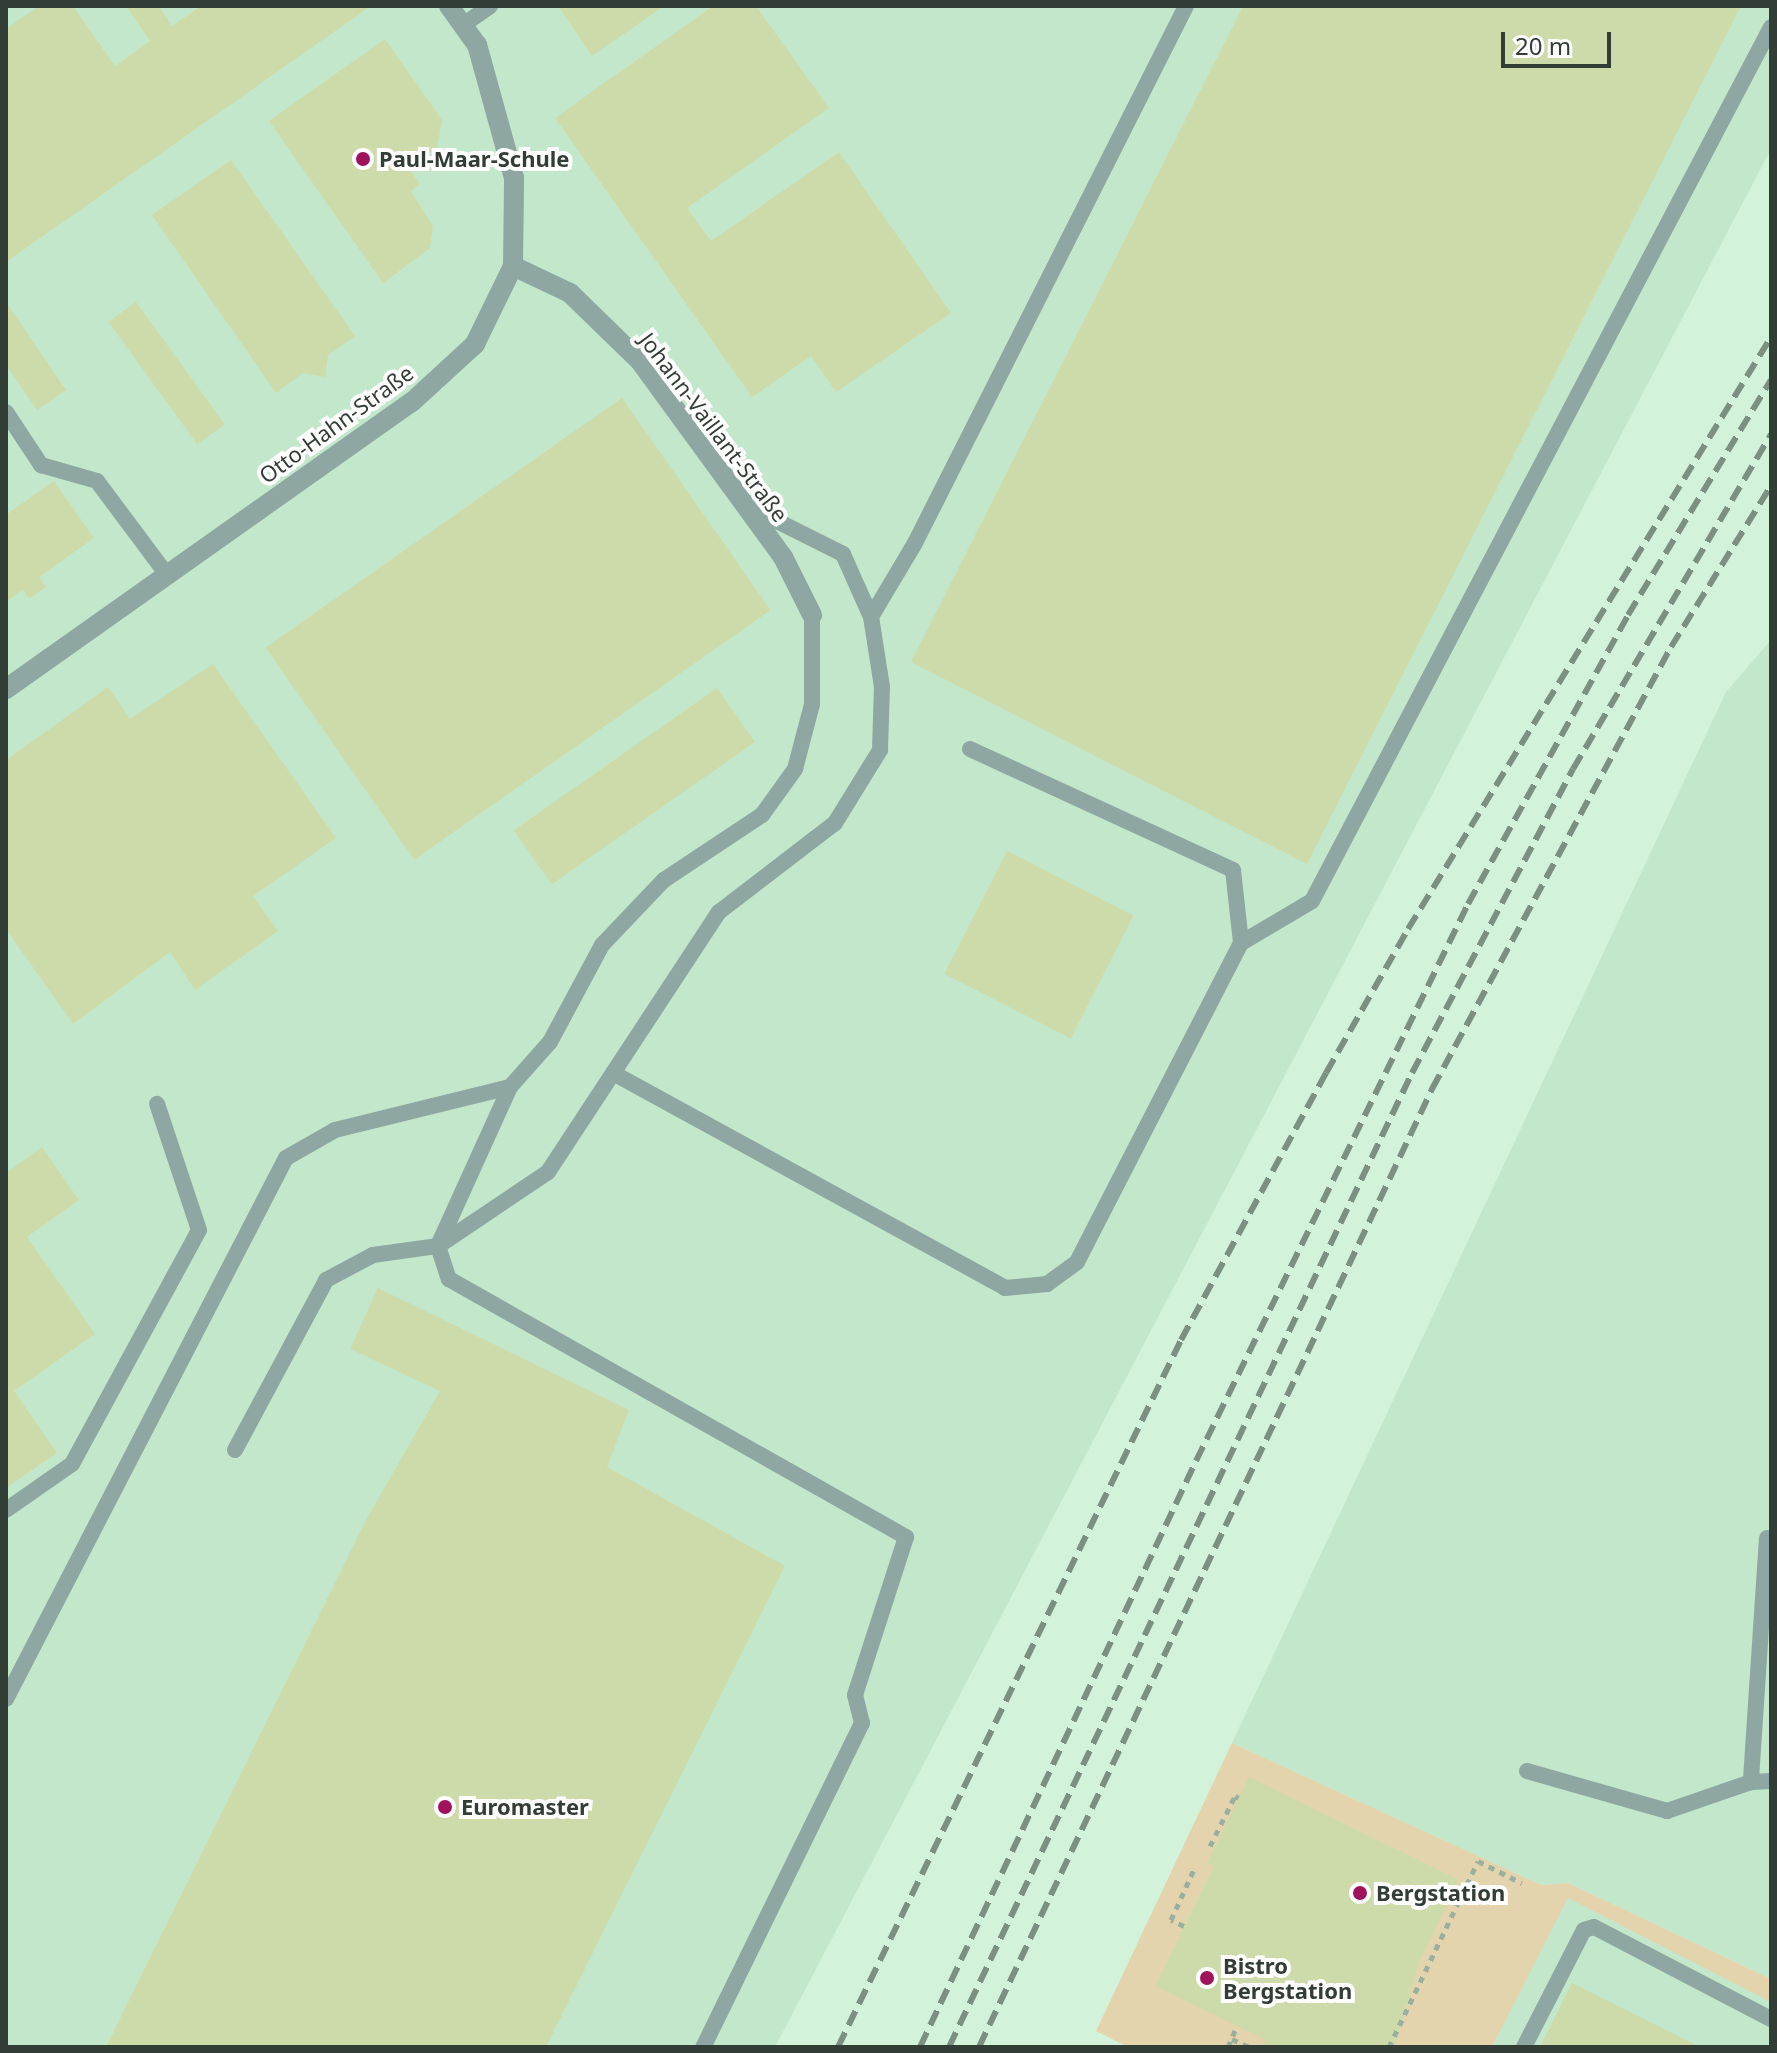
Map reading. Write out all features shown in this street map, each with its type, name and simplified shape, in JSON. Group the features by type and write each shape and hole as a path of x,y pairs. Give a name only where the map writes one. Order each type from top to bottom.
{"street":[{"name":"Otto-Hahn-Straße","path":"6,689 412,402 475,344 513,266 514,178 477,45 449,6"},
{"name":"Johann-Vaillant-Straße","path":"513,266 570,293 640,361 783,557 812,615"}],"lane":[{"path":"463,25 490,6"},
{"path":"871,617 915,543 1186,6"},
{"path":"613,1073 1005,1288 1047,1284 1077,1262 1241,943 1312,901 1771,27"},
{"path":"6,412 41,465 97,481 167,575"},
{"path":"235,1450 326,1280 373,1255 438,1246 548,1172 719,912 835,823 880,750 882,687 871,617 843,554 746,506"},
{"path":"703,2047 862,1723 855,1695 906,1537 449,1279 438,1246 510,1087 550,1042 602,945 664,880 762,815 795,769 812,704 812,615"},
{"path":"970,749 1233,870 1241,943"},
{"path":"6,1699 286,1158 335,1130 510,1087"},
{"path":"6,1510 72,1464 199,1230 157,1104"},
{"path":"1751,1782 1767,1538"},
{"path":"1527,1771 1667,1811 1751,1782 1771,1781"},
{"path":"1524,2047 1584,1930 1594,1927 1771,2019"}],"path":[{"path":"1210,1846 1235,1796 1239,1798"},
{"path":"1389,2047 1478,1861 1522,1883"},
{"path":"1184,1926 1171,1920 1194,1869"},
{"path":"1228,2047 1237,2026"},
{"path":"1232,2039 1249,2047"}],"shaded area":[{"path":"6,6 1771,6 1771,149 775,2047 6,2047"},
{"path":"1771,640 1771,1979 1568,1883 1541,1885 1232,1743 1726,692"},
{"name":"Bergstation","path":"1232,1743 1541,1885 1568,1883 1771,1979 1771,2002 1568,1898 1492,2047 1128,2047 1096,2031"},
{"path":"1567,1897 1771,2001 1771,2047 1492,2047"}],"building":[{"path":"39,6 73,6 115,66 150,41 126,6 159,6 172,26 201,6 371,6 6,262 6,29"},
{"path":"558,6 664,6 592,56"},
{"path":"713,6 756,6 829,108 687,208 711,241 839,152 951,313 836,392 811,356 752,397 555,118"},
{"path":"1243,6 1741,6 1307,864 911,662"},
{"path":"385,39 442,120 437,148 408,167 420,184 411,191 433,226 430,248 383,283 269,121"},
{"path":"231,160 355,336 328,355 325,377 303,373 276,393 152,215"},
{"path":"6,302 66,390 37,410 6,365"},
{"path":"136,302 225,424 197,444 108,322"},
{"path":"622,398 771,610 414,860 266,648"},
{"path":"54,481 94,538 39,577 46,587 29,599 23,590 6,602 6,515"},
{"path":"213,664 336,838 253,896 278,931 195,990 170,952 73,1024 6,929 6,760 108,687 130,719"},
{"path":"717,688 755,742 552,884 514,830"},
{"path":"1007,851 1134,915 1071,1038 944,974"},
{"path":"42,1147 79,1200 27,1237 95,1334 14,1391 57,1453 6,1488 6,1173"},
{"name":"Euromaster","path":"378,1288 629,1410 607,1467 785,1566 546,2047 106,2047 367,1518 440,1391 350,1349"},
{"path":"1249,1777 1459,1880 1419,1962 1395,2047 1261,2047 1266,2040 1155,1986 1214,1866 1207,1863"},
{"path":"1572,1983 1700,2047 1540,2047"}],"railway":[{"path":"838,2047 1181,1340 1326,1073 1408,929 1771,337"},
{"path":"920,2047 1196,1461 1468,904 1628,615 1771,380"},
{"path":"949,2047 1412,1073 1573,769 1771,434"},
{"path":"979,2047 1432,1089 1671,647 1771,486"}],"place":[{"name":"Paul-Maar-Schule","path":"363,159"},
{"name":"Euromaster","path":"445,1807"},
{"name":"Bergstation","path":"1360,1893"},
{"name":"Bistro Bergstation","path":"1207,1978"}]}
